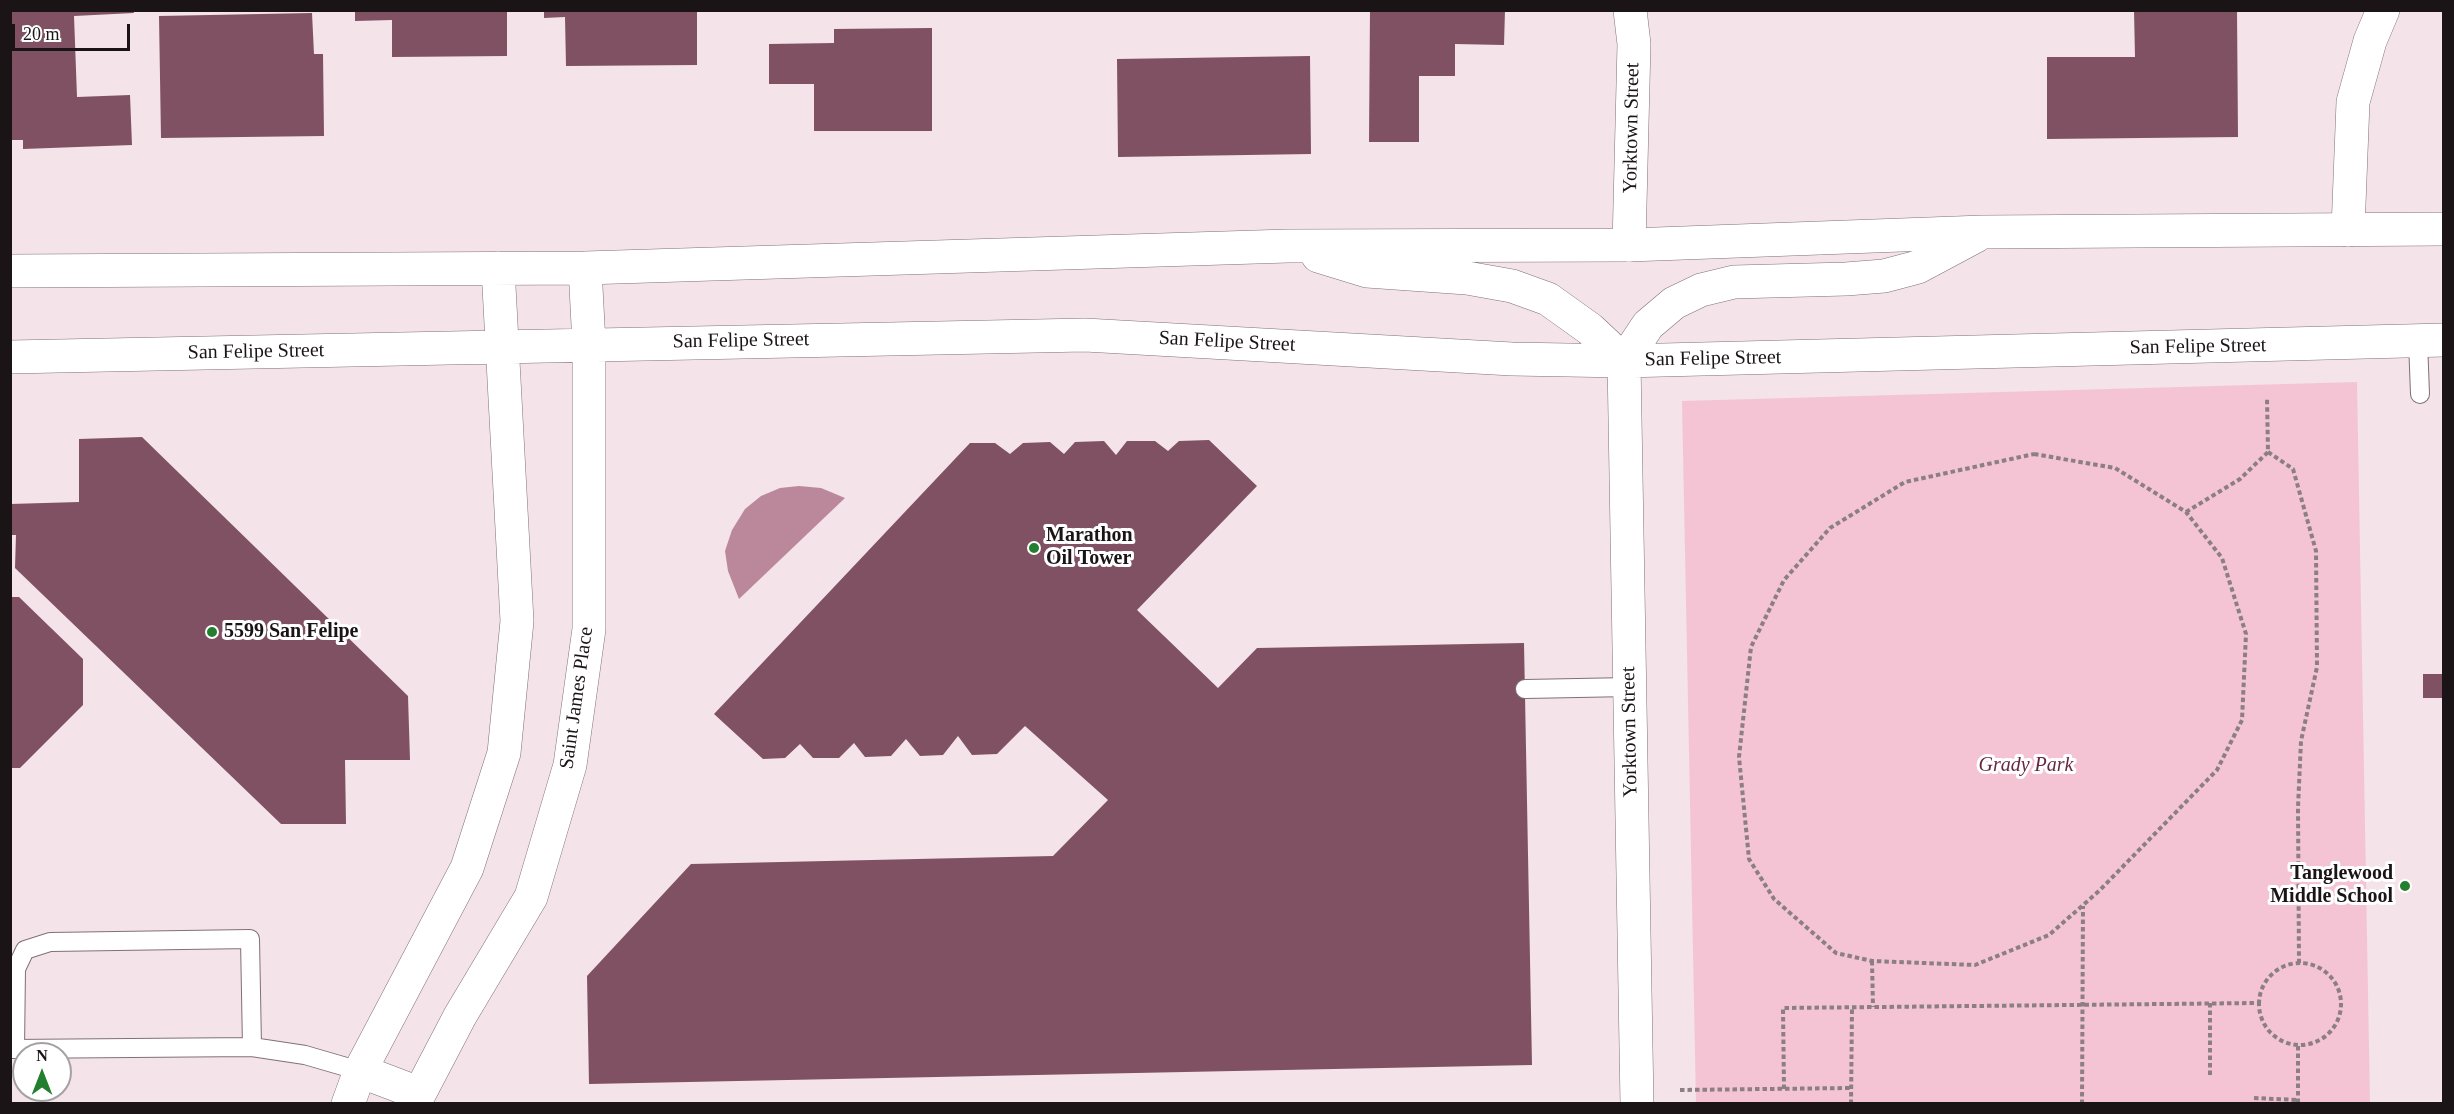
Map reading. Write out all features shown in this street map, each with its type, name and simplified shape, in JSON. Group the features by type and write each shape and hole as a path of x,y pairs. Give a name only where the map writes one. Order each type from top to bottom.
{"main road":[{"name":"Yorktown Street","path":"1629,245 1634,44 1630,10"},
{"path":"2348,230 2353,102 2370,41 2383,10"},
{"path":"10,271 585,268 1288,246 1629,245 1983,232 2444,229"},
{"path":"1288,246 1367,271 1467,278 1512,286 1548,299 1590,328 1624,361 1648,325 1674,303 1701,290 1734,282 1884,276 1918,267 1983,232"},
{"path":"348,1104 360,1071 467,868 504,753 517,621 498,268"},
{"name":"Saint James Place","path":"360,1071 416,1098 460,1016 531,897 570,765 589,629 589,344 585,268"},
{"name":"San Felipe Street","path":"10,357 1085,335 1512,359 1624,361 2431,341"},
{"name":"Yorktown Street","path":"1624,361 1637,1104"}],"lane":[{"path":"2420,394 2431,341"},
{"path":"1525,690 1630,687"},
{"path":"13,1042 16,969 26,950 50,942 250,939 252,1047"},
{"path":"72,1048 252,1047 305,1055 360,1071"}],"path":[{"path":"2186,512 2240,478 2268,452 2267,398"},
{"path":"2268,452 2293,469 2316,551 2317,667 2301,741 2298,807 2299,963"},
{"path":"2034,454 2115,468 2186,512 2222,558 2246,634 2242,720 2217,770 2084,906 2049,935 1975,965 1872,961 1836,954 1774,899 1749,858 1739,757 1751,647 1784,580 1830,528 1905,482 2034,454"},
{"path":"2082,1104 2084,906"},
{"path":"1872,961 1872,1006"},
{"path":"2299,963 2320,968 2336,984 2342,1005 2336,1026 2320,1041 2298,1046 2278,1039 2266,1028 2258,1003 2262,988 2271,975 2283,967 2299,963"},
{"path":"2210,1003 2210,1077"},
{"path":"1784,1089 1783,1008 2258,1003"},
{"path":"1851,1104 1852,1006"},
{"path":"2254,1098 2298,1102 2298,1046"},
{"path":"1680,1090 1851,1088"}],"green space":[{"name":"Grady Park","path":"2357,382 2370,1103 1696,1103 1682,401"}],"shaded area":[{"path":"799,486 821,488 845,498 739,599 728,571 725,551 732,530 745,509 761,496 780,488"}],"building":[{"path":"10,10 133,10 134,13 74,16 77,97 130,95 132,145 23,149 23,140 10,140"},
{"path":"355,10 507,10 507,56 392,57 392,20 355,21"},
{"path":"544,10 697,10 697,65 566,66 565,17 544,18"},
{"path":"1370,10 1505,10 1504,45 1455,44 1455,76 1419,76 1419,142 1369,142"},
{"path":"2134,10 2237,10 2238,137 2047,139 2047,57 2135,57"},
{"path":"312,13 314,54 323,54 324,136 161,138 159,16"},
{"path":"932,28 932,131 814,131 814,84 769,84 769,44 834,43 834,29"},
{"path":"1310,56 1311,154 1118,157 1117,59"},
{"name":"5599 San Felipe","path":"142,437 408,696 410,760 345,760 346,824 281,824 15,568 16,535 10,535 10,504 79,502 79,439"},
{"path":"1209,440 1257,486 1137,610 1218,688 1257,648 1524,643 1532,1065 589,1084 587,976 691,864 1053,856 1108,800 1025,726 997,754 972,755 958,736 943,755 920,756 906,739 891,756 865,757 854,743 839,758 813,758 800,744 785,758 763,759 714,714 970,443 995,443 1010,454 1023,443 1050,442 1064,454 1075,442 1104,441 1116,455 1127,441 1155,441 1168,451 1179,441"},
{"path":"10,597 19,597 83,659 83,705 20,768 10,768"},
{"path":"2423,674 2444,674 2444,698 2423,698"}],"place":[{"name":"Marathon Oil Tower","path":"1034,548"},
{"name":"5599 San Felipe","path":"212,632"},
{"name":"Tanglewood Middle School","path":"2405,886"}]}
